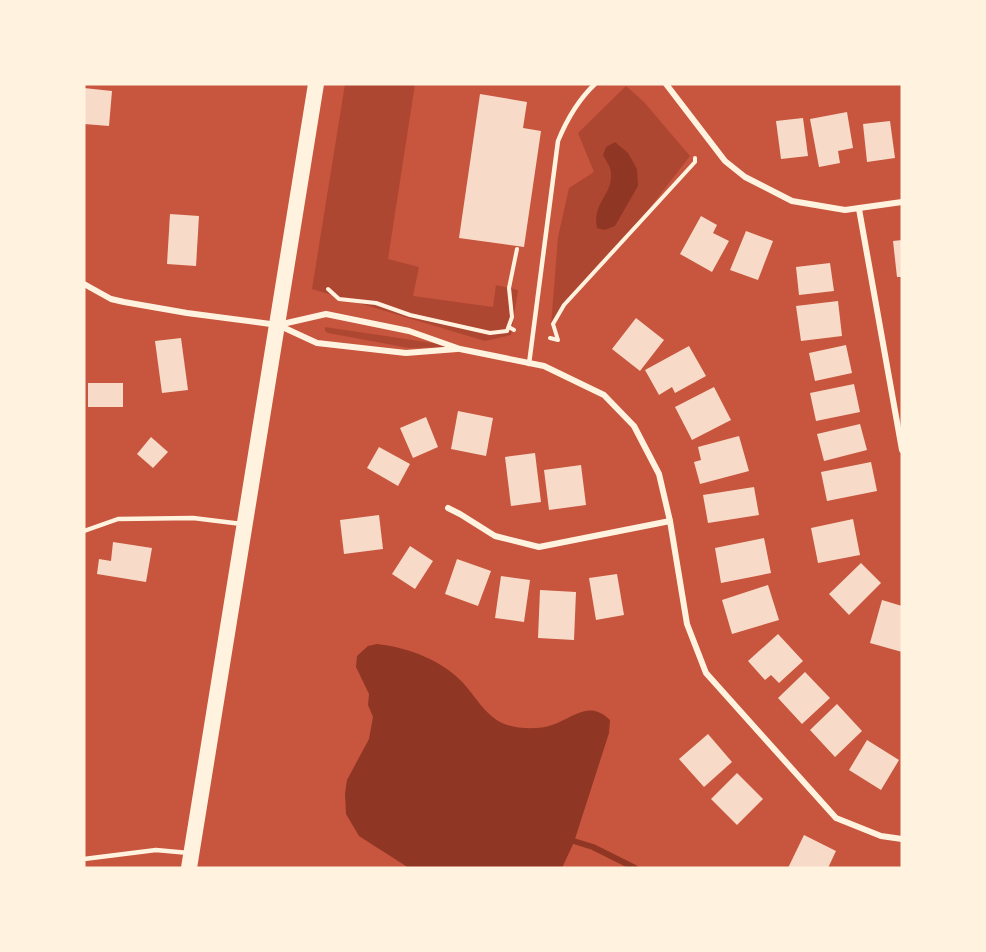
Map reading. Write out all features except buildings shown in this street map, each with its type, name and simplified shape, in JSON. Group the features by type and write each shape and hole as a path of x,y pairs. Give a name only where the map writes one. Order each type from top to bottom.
{"highway":[{"path":"190,861 316,84"}],"street":[{"path":"666,84 725,161 745,177 792,201 845,210 902,202"},
{"path":"859,209 902,450"},
{"path":"84,285 111,299 124,302 278,325 317,343 406,353 460,349"},
{"path":"278,325 326,314 409,331 460,349 544,366 604,395 634,426 658,474 670,521 687,624 706,673 836,818 881,836 902,839"},
{"path":"448,508 495,536 539,547 670,521"}],"lane":[{"path":"529,364 558,141 566,122 584,94 595,84"},
{"path":"84,531 118,519 193,518 245,525"},
{"path":"84,859 156,850 190,861"}],"path":[{"path":"550,338 558,340 553,324 564,305 695,162 695,158"},
{"path":"328,289 339,298 376,303 410,315 490,333 507,331 512,317 509,288 517,249"},
{"path":"508,327 514,330"}],"shaded area":[{"path":"345,84 415,84 388,259 419,267 413,296 493,307 496,285 518,290 511,335 485,341 312,289"},
{"path":"626,86 644,102 690,156 642,218 560,308 551,326 558,237 569,188 594,172 578,133"},
{"path":"615,142 628,153 637,169 638,186 615,226 604,230 597,228 596,219 611,181 609,166 603,155 606,147"},
{"path":"325,327 446,345 446,347 409,348 328,333"},
{"path":"377,644 409,651 440,664 463,683 489,714 513,727 546,727 588,711 595,711 610,720 609,733 574,842 562,868 409,868 359,836 346,814 345,794 347,780 369,739 373,717 368,705 369,694 356,667 357,656 368,646"}],"waterway":[{"path":"567,839 593,847 635,868"}]}
